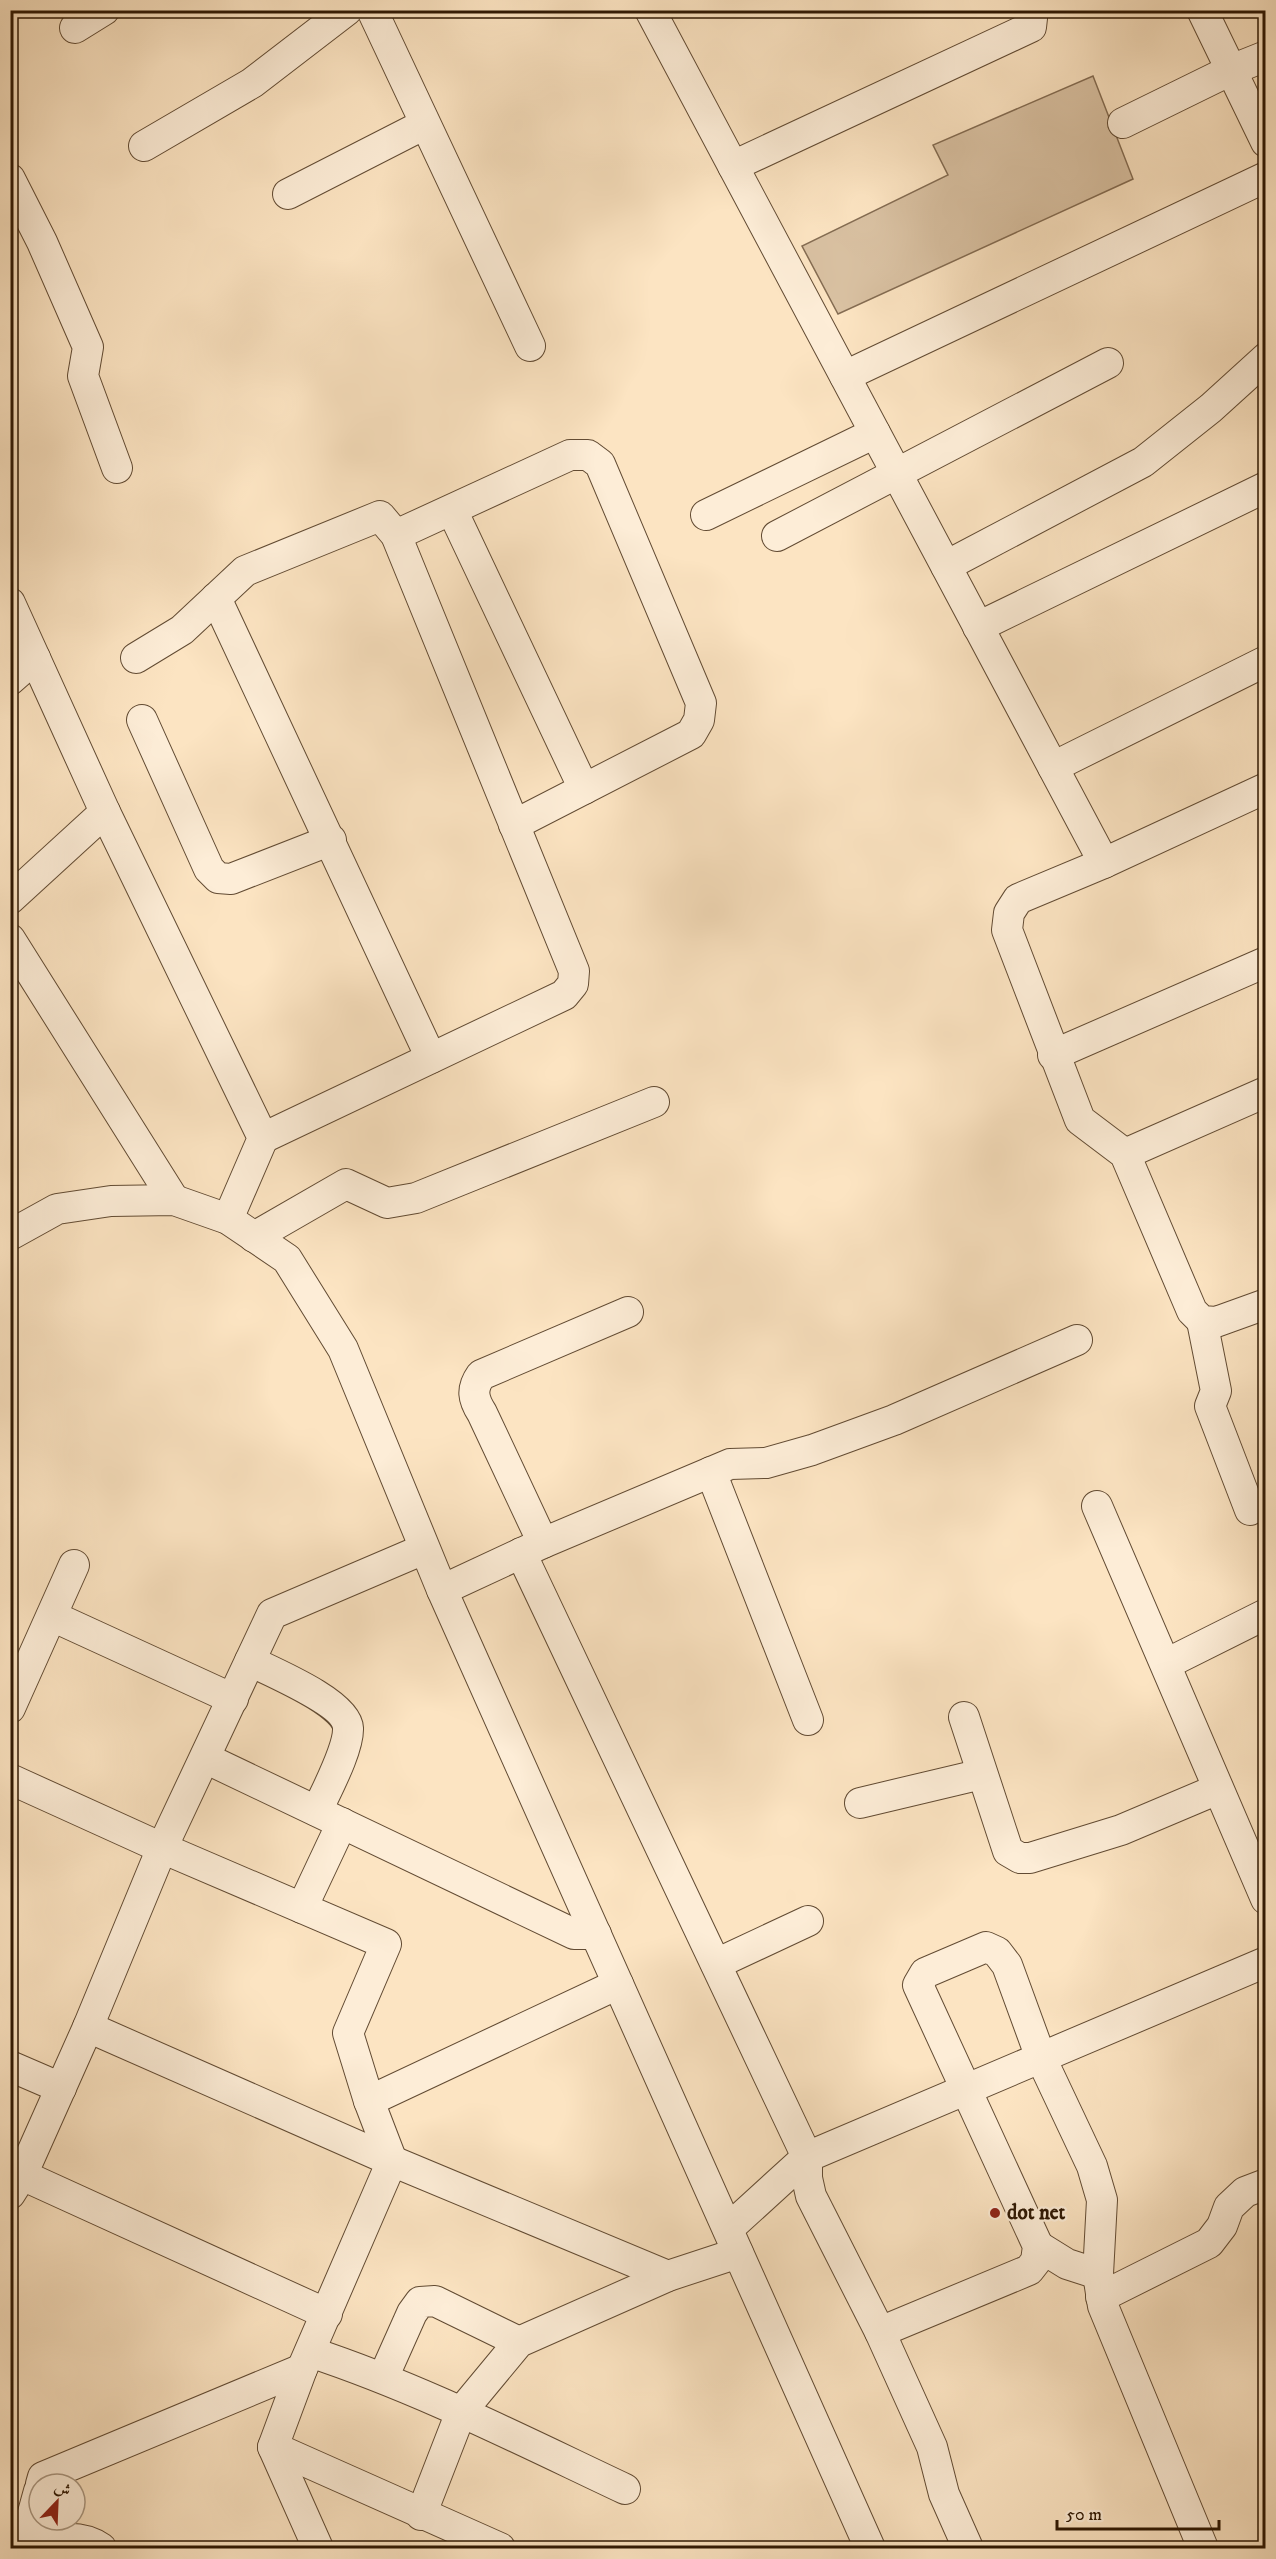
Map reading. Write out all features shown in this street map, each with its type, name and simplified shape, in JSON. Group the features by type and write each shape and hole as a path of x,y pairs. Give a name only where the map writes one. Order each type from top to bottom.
{"street":[{"path":"75,28 104,10"},
{"path":"144,146 252,83 347,10"},
{"path":"372,10 530,346"},
{"path":"650,10 1104,863"},
{"path":"733,166 1031,27 1032,18 1029,10"},
{"path":"1202,10 1266,142"},
{"path":"1123,123 1231,70 1266,56"},
{"path":"288,194 425,124"},
{"path":"845,376 1266,177"},
{"path":"10,179 42,242 87,347 83,376 117,468"},
{"path":"946,566 1143,462 1211,408 1266,358"},
{"path":"777,536 1108,363"},
{"path":"705,515 876,433"},
{"path":"396,535 570,455 588,455 600,464 701,703 699,720 691,734 514,825"},
{"path":"978,627 1266,487"},
{"path":"452,510 584,789"},
{"path":"136,658 182,630 245,571 380,516 396,535 574,971 573,984 564,995 263,1138 228,1219"},
{"path":"216,598 431,1058"},
{"path":"10,603 105,812 263,1138"},
{"path":"10,680 35,658"},
{"path":"1053,766 1266,661"},
{"path":"142,720 209,869 218,878 231,879 331,840"},
{"path":"1250,1510 1210,1407 1216,1391 1202,1321 1192,1311 1125,1154 1080,1120 1053,1055 1007,930 1010,913 1018,899 1104,863 1266,788"},
{"path":"10,899 105,812"},
{"path":"10,939 174,1200"},
{"path":"1053,1055 1266,962"},
{"path":"1125,1154 1266,1092"},
{"path":"254,1237 346,1184 387,1203 416,1198 654,1102"},
{"path":"12,1230 57,1209 111,1201 174,1200 228,1219 287,1259 343,1349 424,1550 870,2548"},
{"path":"1202,1321 1216,1322 1266,1304"},
{"path":"628,1312 481,1375 474,1384 474,1399 482,1413 532,1548 716,1964 807,2157 807,2178 811,2196 880,2332 932,2447 944,2494 968,2548"},
{"path":"442,1590 532,1548 730,1464 766,1463 812,1450 894,1420 1077,1340"},
{"path":"711,1472 808,1720"},
{"path":"1097,1506 1266,1899"},
{"path":"327,2314 16,2185 88,2027 162,1848 272,1614 424,1550"},
{"path":"10,1708 74,1565"},
{"path":"1166,1664 1266,1614"},
{"path":"52,1616 232,1699"},
{"path":"250,1660 318,1696 341,1712 348,1727 329,1817 302,1908"},
{"path":"964,1717 1008,1851 1020,1857 1030,1857 1121,1830 1218,1788"},
{"path":"205,1758 574,1934 596,1934"},
{"path":"860,1803 982,1773"},
{"path":"10,1779 162,1848 386,1944 348,2033 369,2101 392,2161 306,2361 273,2447 318,2548"},
{"path":"716,1964 808,1921"},
{"path":"880,2332 1029,2271 1036,2261 1038,2246 918,1985 925,1973 986,1947 997,1952 1007,1965 1041,2058 1092,2166 1102,2200 1100,2285 1103,2306 1203,2548"},
{"path":"422,2515 461,2412 519,2342 668,2276 733,2241 807,2157 1266,1962"},
{"path":"369,2101 618,1984"},
{"path":"88,2027 392,2161 668,2276"},
{"path":"10,2066 61,2088"},
{"path":"1100,2285 1209,2243 1222,2226 1229,2207 1245,2192 1266,2184"},
{"path":"1038,2246 1100,2285"},
{"path":"383,2378 412,2313 420,2302 435,2301 519,2342"},
{"path":"54,2472 306,2361 383,2378 625,2489"},
{"path":"273,2447 500,2548"},
{"path":"19,2548 27,2529"},
{"path":"19,2548 56,2538 90,2540 101,2548"}],"shaded area":[{"path":"1093,76 1133,179 838,314 802,246 948,175 933,145"}],"place":[{"name":"dot net","path":"995,2213"}]}
